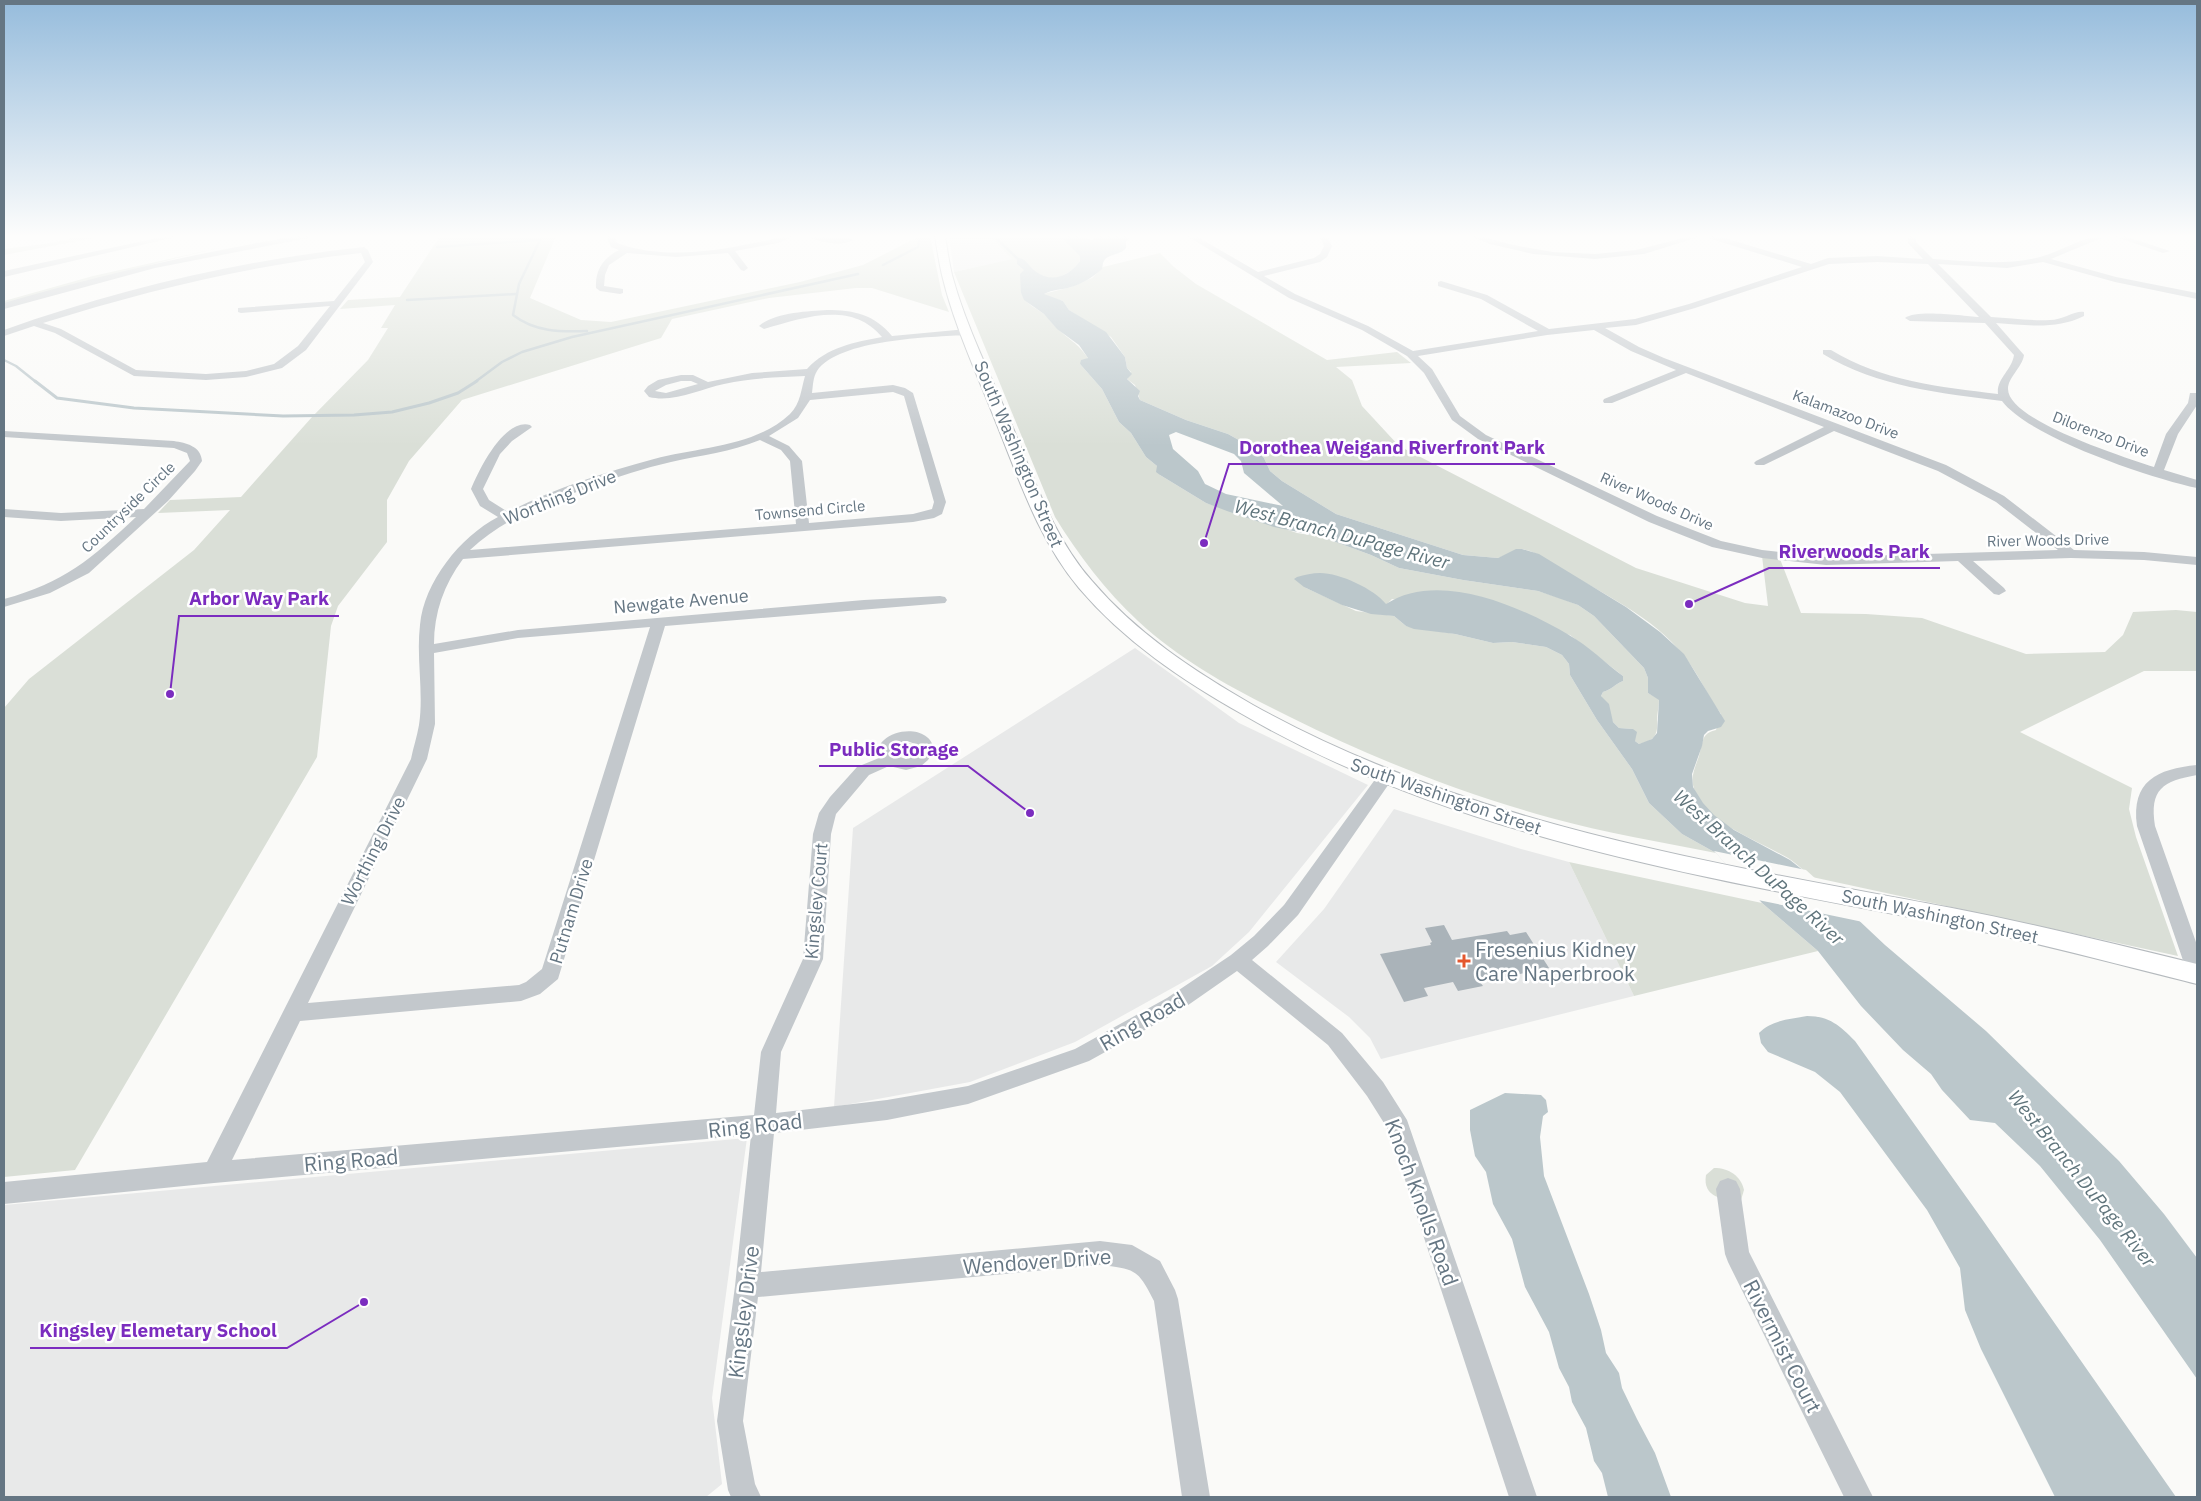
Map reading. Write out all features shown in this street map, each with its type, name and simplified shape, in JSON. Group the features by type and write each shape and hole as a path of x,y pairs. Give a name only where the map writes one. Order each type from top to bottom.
{"main road":[{"name":"South Washington Street","path":"957,306 1050,533 1068,563 1098,599 1152,648 1238,706 1294,736 1385,778 1528,827 1731,874 2027,933 2197,973"}],"street":[{"path":"4,333 91,306"},
{"path":"240,310 295,306"},
{"path":"33,323 58,331 134,373 216,377 246,374 278,366 302,348 336,306"},
{"name":"River Woods Drive","path":"1315,306 1375,333 1411,354 1428,371 1456,418 1494,444 1653,519 1695,537 1737,550 1806,560 1962,558 2071,554 2135,556 2197,561"},
{"path":"1503,306 1547,332"},
{"path":"1411,354 1547,332 1636,322 1690,306"},
{"path":"1828,352 1853,366 1906,383 2004,398 2003,383 2019,362 2019,355 1974,306"},
{"path":"764,326 775,320 803,316 827,313 849,314 873,323 889,339"},
{"path":"1910,318 1931,317 2051,323 2067,320 2081,314"},
{"name":"Kalamazoo Drive","path":"1596,327 1635,349 1686,370 1922,459 1975,485 2018,512 2071,554"},
{"path":"706,385 752,376 811,372 817,364 837,352 889,339 967,332"},
{"path":"1608,401 1686,370"},
{"name":"Worthing Drive","path":"214,1172 419,759 427,724 427,624 430,611 446,575 458,555 479,534 506,516 633,468 733,446 760,436 792,418 802,407 811,372"},
{"name":"Townsend Circle","path":"458,555 923,517 938,510 940,502 909,395 906,392 896,388 806,397"},
{"path":"2158,471 2172,434 2193,403 2194,395"},
{"name":"Dilorenzo Drive","path":"2004,398 2019,414 2068,440 2197,484"},
{"path":"1760,463 1835,426"},
{"path":"506,516 484,504 477,489 497,447 511,434 526,427"},
{"name":"Countryside Circle","path":"4,434 170,444 190,450 195,454 196,460 193,468 106,554 84,570 35,595 4,603"},
{"path":"760,436 782,446 790,452 796,461 803,527"},
{"path":"4,513 61,517 146,513"},
{"path":"1962,558 1999,590"},
{"name":"Newgate Avenue","path":"428,650 479,639 518,634 882,603 940,600"},
{"name":"Putnam Drive","path":"292,1013 521,993 534,988 551,973 658,622"},
{"name":"Kingsley Court","path":"762,1124 774,1040 783,1019 808,976 813,959 825,820 836,800 863,771 889,760"},
{"path":"2197,770 2170,776 2150,787 2145,794 2143,814 2197,973"},
{"name":"Ring Road","path":"4,1192 762,1124 887,1110 968,1094 1082,1055 1174,1004 1238,960 1261,941 1290,910 1385,778"},
{"name":"Knoch Knolls Road","path":"1238,960 1335,1039 1375,1088 1399,1127 1524,1497"},
{"name":"Kingsley Drive","path":"747,1497 742,1490 730,1421 747,1286 762,1124"},
{"name":"Rivermist Court","path":"1728,1188 1737,1254 1859,1497"},
{"name":"Wendover Drive","path":"747,1286 1100,1252 1132,1257 1151,1268 1166,1299 1196,1497"}],"shaded area":[{"path":"343,306 381,306 340,309"},
{"path":"394,306 549,306 581,320 611,322 686,306 732,306 672,319 661,338 462,400 409,461 387,500 387,542 338,606 331,626 317,757 75,1170 4,1177 4,708 29,679 194,550 230,510 158,513 170,500 241,497 312,417 368,360 388,328 381,328"},
{"path":"930,306 947,306 949,312"},
{"path":"968,306 1032,306 1046,316 1088,358 1080,364 1102,389 1119,422 1131,433 1146,457 1157,466 1160,475 1206,503 1297,533 1322,537 1371,555 1399,568 1538,591 1578,605 1594,616 1644,668 1648,678 1648,693 1659,699 1657,730 1649,741 1639,744 1635,741 1633,729 1619,728 1613,722 1601,696 1603,692 1623,681 1623,676 1570,635 1392,599 1386,605 1304,587 1356,611 1394,616 1406,626 1455,634 1493,643 1512,642 1546,647 1562,655 1569,664 1570,675 1597,720 1632,769 1649,803 1682,834 1716,853 1612,833 1551,818 1484,798 1386,761 1250,697 1191,663 1138,621 1104,585 1083,559 1055,517"},
{"path":"1066,306 1234,306 1327,360 1397,352 1411,363 1336,367 1352,380 1362,406 1399,446 1636,568 1745,603 1768,606 1762,556 1780,559 1801,613 1866,614 1922,618 2026,654 2105,652 2123,635 2133,612 2176,610 2197,612 2197,671 2144,671 2020,732 2132,788 2129,809 2136,837 2178,956 1812,877 1791,860 1734,830 1707,810 1698,798 1693,785 1694,770 1703,739 1711,731 1716,730 1721,714 1684,656 1642,617 1530,551 1522,549 1498,558 1463,555 1336,514 1282,481 1270,471 1264,458 1255,449 1228,434 1186,420 1140,400 1135,385 1127,379 1131,372 1127,368 1125,357 1111,337 1069,310"},
{"path":"1135,648 1239,723 1368,785 1249,932 1212,966 1075,1042 970,1082 834,1107 853,828"},
{"path":"906,743 914,744 917,751 909,757 898,756 894,751 896,747"},
{"path":"1394,809 1569,862 1634,996 1381,1059 1370,1038 1349,1017 1276,962 1324,909"},
{"path":"1569,862 1762,903 1818,951 1634,996"},
{"path":"747,1138 712,1398 722,1484 706,1497 4,1497 4,1205"},
{"path":"1714,1168 1725,1169 1737,1177 1744,1190 1741,1200 1721,1198 1707,1189 1706,1175"}],"water":[{"name":"West Branch DuPage River","path":"1033,306 1066,306 1069,310 1106,332 1125,357 1127,368 1132,374 1127,379 1140,391 1138,396 1140,400 1186,420 1228,434 1255,449 1264,458 1270,471 1282,481 1336,514 1463,555 1498,558 1516,549 1539,554 1626,607 1660,632 1684,654 1725,721 1721,727 1708,731 1704,735 1692,774 1693,787 1703,803 1714,815 1734,830 1790,860 1818,882 1885,945 1986,1031 2119,1161 2164,1214 2197,1258 2197,1379 2100,1240 2040,1166 1995,1123 1970,1120 1942,1090 1931,1074 1903,1050 1861,1006 1818,951 1762,903 1716,853 1682,834 1649,803 1632,769 1597,720 1570,675 1569,664 1562,655 1546,647 1512,642 1493,643 1455,634 1414,629 1406,626 1394,616 1371,614 1342,605 1304,587 1294,579 1317,573 1337,576 1365,588 1381,598 1386,604 1407,594 1430,590 1454,591 1503,603 1527,613 1576,639 1623,676 1623,681 1603,692 1601,696 1609,704 1613,722 1619,728 1633,729 1637,732 1635,741 1639,744 1652,739 1657,733 1659,700 1648,693 1648,678 1644,668 1594,616 1578,605 1538,591 1399,568 1371,555 1322,537 1274,527 1206,503 1156,472 1157,466 1146,457 1131,433 1119,422 1102,389 1080,364 1081,360 1088,358 1079,345 1057,329 1044,314","holes":["1176,432 1234,454 1241,461 1244,473 1283,506 1226,494 1205,484 1198,471 1173,449 1169,435"]},
{"path":"1807,1016 1815,1016 1834,1023 1855,1041 2176,1497 2055,1497 1981,1349 1965,1310 1960,1268 1927,1210 1840,1092 1815,1072 1768,1052 1761,1043 1759,1033 1769,1025"},
{"path":"1505,1093 1541,1095 1546,1100 1548,1112 1543,1116 1540,1137 1544,1176 1589,1294 1601,1330 1606,1353 1619,1373 1622,1388 1655,1453 1671,1497 1608,1497 1602,1473 1594,1461 1586,1428 1572,1402 1569,1387 1559,1368 1549,1332 1525,1287 1512,1239 1493,1204 1486,1172 1475,1156 1470,1130 1470,1110"}],"pier":[{"path":"1714,851 1806,870 1863,922 1758,900"}],"building":[{"name":"Fresenius Kidney Care Naperbrook","path":"1444,925 1452,940 1507,931 1510,935 1526,932 1549,968 1480,982 1483,986 1458,991 1453,982 1424,988 1428,996 1404,1002 1380,954 1431,945 1430,943 1432,942 1425,928"}],"waterway":[{"path":"515,306 513,315 530,325 548,330 587,331"},
{"path":"475,382 502,362 522,352 572,337 713,306"},
{"path":"4,360 16,366 36,382"},
{"path":"35,381 57,398 134,408 283,416 354,415 392,412 429,403 458,393 477,381"}],"place":[{"name":"Dorothea Weigand Riverfront Park","path":"1204,543"},
{"name":"Riverwoods Park","path":"1689,604"},
{"name":"Arbor Way Park","path":"170,694"},
{"name":"Public Storage","path":"1030,813"},
{"name":"Fresenius Kidney Care Naperbrook","path":"1464,961"},
{"name":"Kingsley Elemetary School","path":"364,1302"}]}
